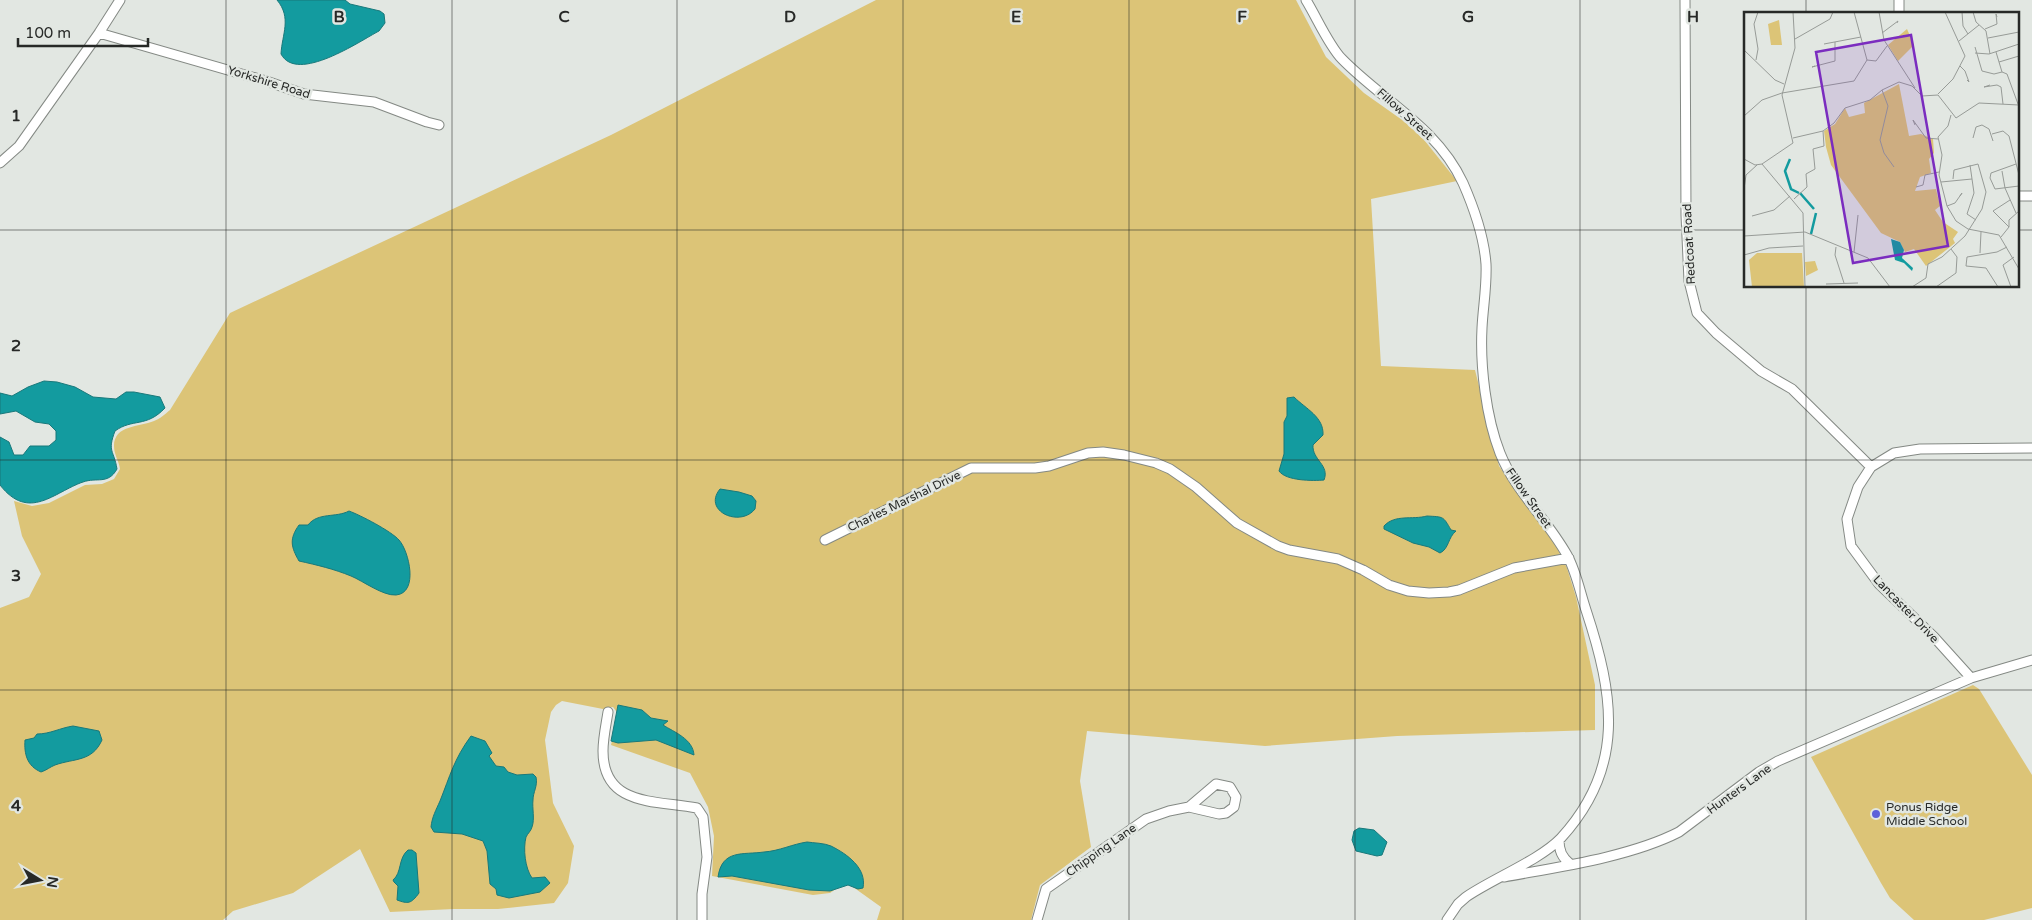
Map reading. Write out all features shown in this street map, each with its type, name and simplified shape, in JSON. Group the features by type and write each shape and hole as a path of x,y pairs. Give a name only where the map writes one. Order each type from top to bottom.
{"street":[{"path":"0,163 19,146 99,33 120,0"},
{"name":"Fillow Street","path":"1306,0 1340,57 1428,133 1445,153 1463,183 1482,238 1486,264 1482,329 1485,387 1492,424 1500,452 1509,472 1555,535 1569,558 1591,624 1607,696 1610,730 1603,769 1582,811 1559,840 1466,897 1458,904 1448,920"},
{"name":"Redcoat Road","path":"1685,0 1686,215 1689,281 1697,313 1716,333 1761,371 1792,390 1871,467"},
{"name":"Yorkshire Road","path":"99,33 229,69 304,94 374,102 439,125"},
{"name":"Lancaster Drive","path":"1971,678 1934,637 1878,584 1851,546 1847,519 1858,487 1871,467 1894,452 1911,450 2032,448"},
{"name":"Charles Marshal Drive","path":"826,540 971,468 1035,468 1088,453 1103,452 1156,463 1170,469 1196,487 1237,523 1278,546 1289,550 1338,559 1364,570 1389,585 1408,591 1429,593 1459,590 1514,568 1569,558"},
{"name":"Hunters Lane","path":"1498,878 1626,852 1666,839 1694,822 1759,772 1773,764 1971,678 2032,660"},
{"path":"608,712 603,753 605,769 611,783 628,796 641,800 697,808 701,812 707,857 702,894 702,920"},
{"name":"Chipping Lane","path":"1037,920 1046,889 1146,819 1169,811 1189,807 1226,813 1234,807 1236,797 1230,787 1216,784 1189,807"},
{"path":"1559,840 1559,848 1563,858 1570,864"}],"shaded area":[{"path":"876,0 1296,0 1326,57 1364,93 1405,122 1425,141 1457,181 1371,199 1381,366 1475,370 1499,466 1556,546 1567,568 1576,597 1595,685 1595,730 1397,736 1265,746 1087,731 1080,781 1091,847 1040,885 1031,920 877,920 881,907 846,882 830,893 813,895 712,876 714,836 708,807 690,773 611,745 619,715 613,707 603,709 562,701 551,712 545,740 553,803 574,846 568,883 554,903 498,909 390,912 360,849 293,893 233,911 223,920 0,920 0,608 29,597 41,574 22,536 14,501 32,506 49,503 85,485 102,484 114,479 120,469 114,446 118,434 128,428 156,420 170,410 230,313 611,135"},
{"path":"1973,685 1979,689 2032,775 2032,908 1984,920 1914,920 1890,898 1811,757"}],"water":[{"path":"277,0 345,0 350,4 380,11 384,14 385,23 379,31 329,58 314,63 300,64 289,62 281,54 285,20 282,7"},
{"path":"44,381 75,387 93,397 116,399 126,392 134,392 160,397 165,408 146,421 128,425 115,431 111,447 117,469 110,477 83,482 42,501 21,502 11,496 0,485 0,437 9,442 14,455 23,455 30,446 49,446 56,440 56,431 49,424 35,422 16,411 0,414 0,393 12,396"},
{"path":"1294,397 1321,423 1323,435 1313,445 1313,450 1325,470 1324,480 1293,479 1279,471 1284,454 1284,422 1287,416 1287,398"},
{"path":"720,489 752,496 756,501 755,509 741,517 725,514 719,510 716,504 716,497"},
{"path":"349,511 389,532 403,545 409,562 410,580 408,587 403,593 391,595 373,588 356,578 325,567 299,561 294,551 292,539 299,525 308,525 317,518"},
{"path":"1427,516 1442,518 1451,530 1456,531 1451,536 1445,549 1440,553 1384,529 1388,522 1393,520"},
{"path":"618,705 642,710 651,718 668,721 663,725 687,740 693,749 694,755 656,740 618,743 611,741"},
{"path":"73,726 99,731 102,740 98,747 88,756 55,765 41,772 32,766 27,759 25,740 34,738 37,734"},
{"path":"471,736 485,741 492,753 489,756 496,766 504,767 508,772 517,775 533,774 536,777 533,800 533,824 526,837 525,853 526,864 532,878 545,877 550,883 540,892 509,898 497,895 496,889 490,884 487,851 483,841 462,834 434,832 431,827 434,814 460,752"},
{"path":"1359,828 1374,830 1387,842 1382,855 1377,856 1356,851 1352,840 1354,831"},
{"path":"807,842 831,846 854,862 862,874 863,888 858,889 848,885 830,891 809,890 732,876 718,877 724,862 735,855 770,851"},
{"path":"408,850 416,853 419,893 414,899 407,902 397,900 398,886 393,880"}],"place":[{"name":"Ponus Ridge Middle School","path":"1876,814"}]}
